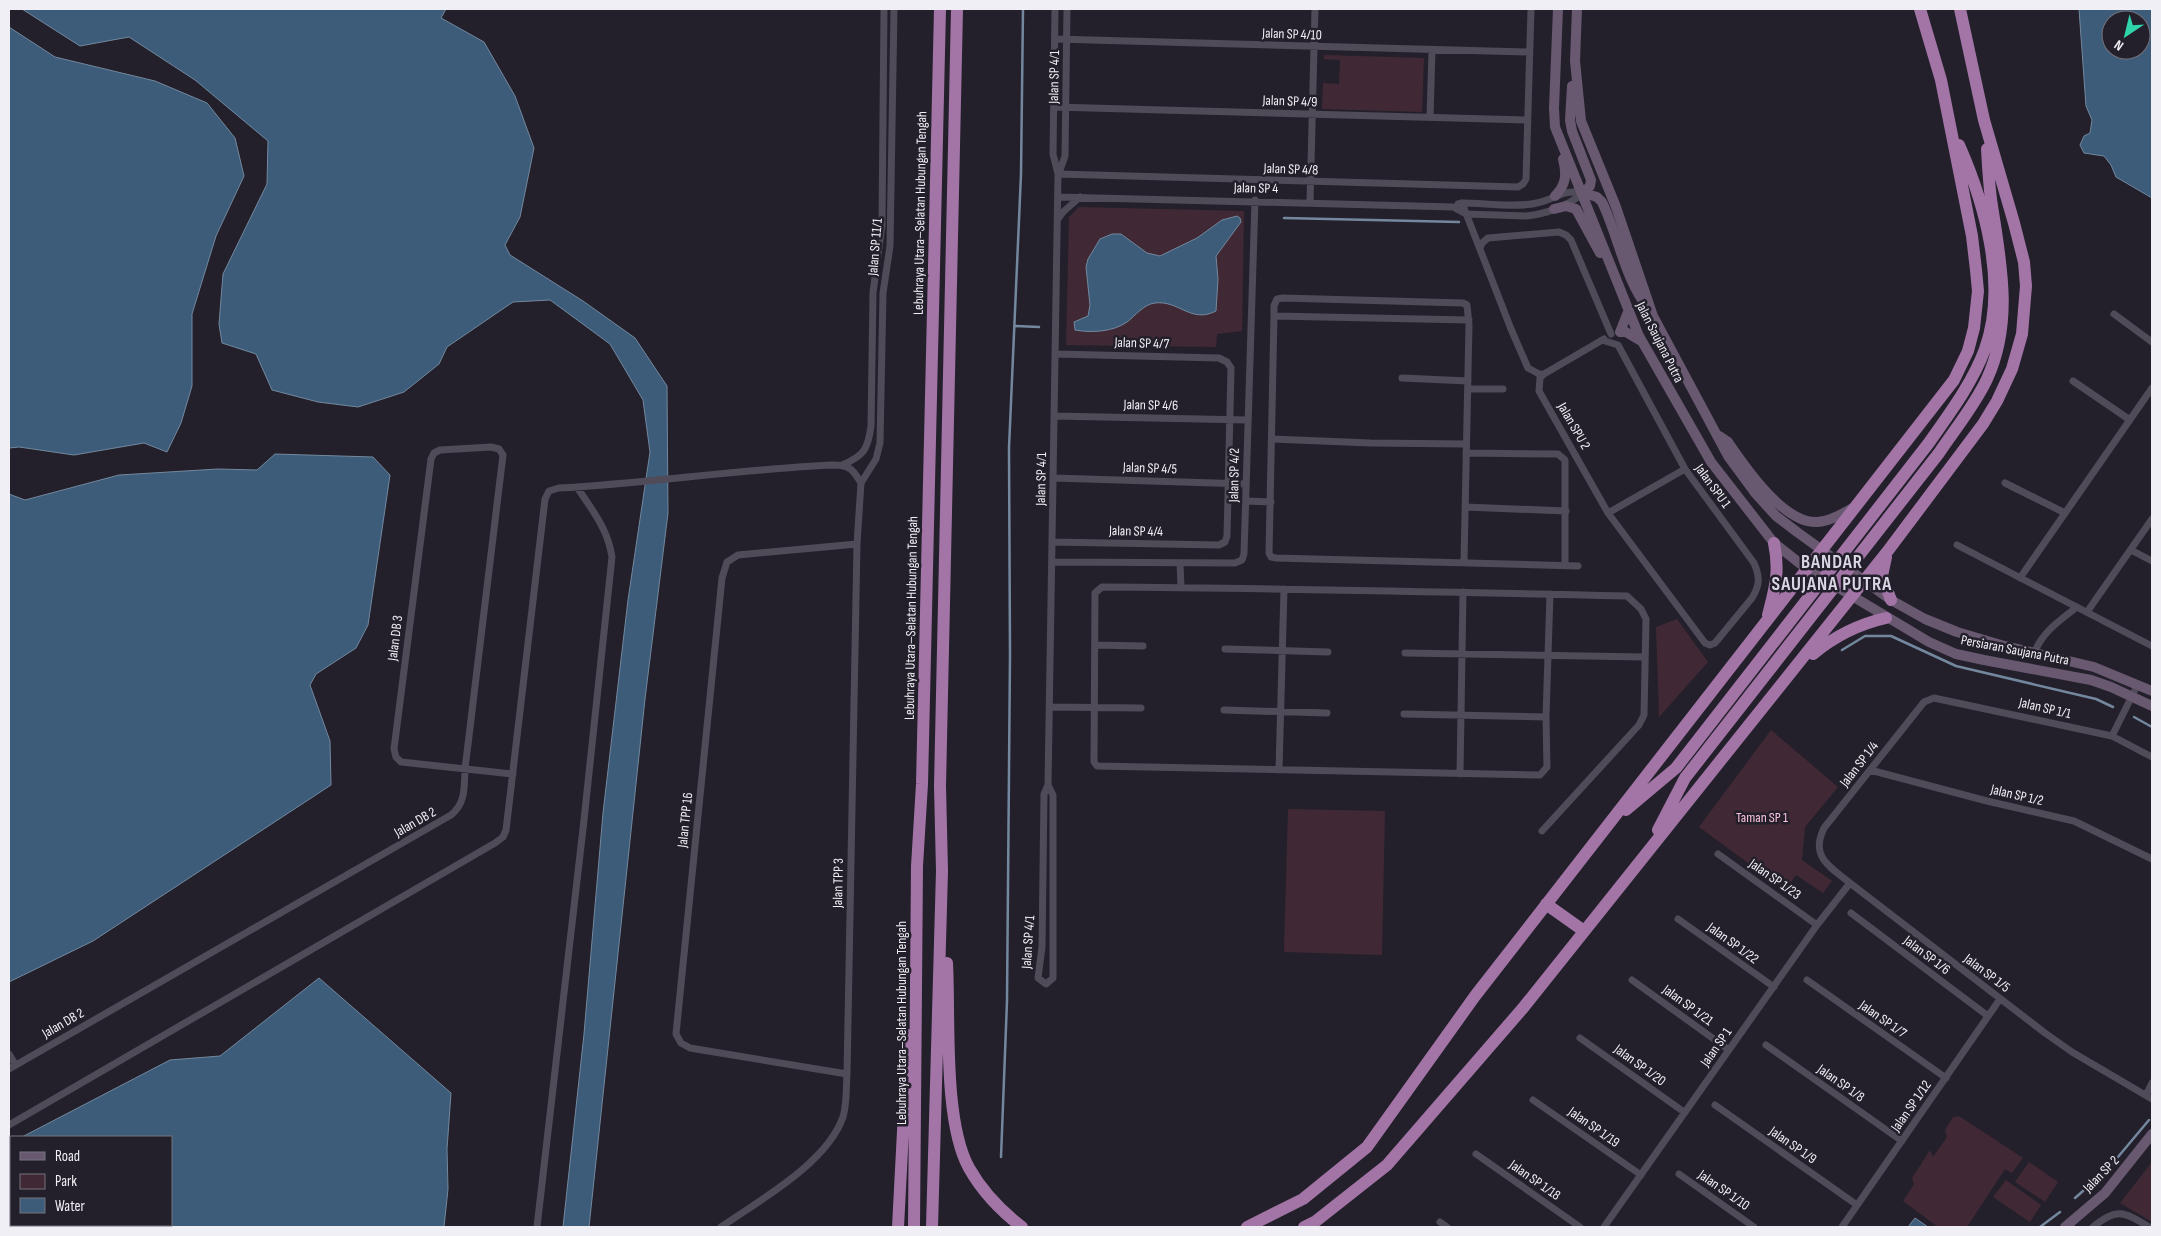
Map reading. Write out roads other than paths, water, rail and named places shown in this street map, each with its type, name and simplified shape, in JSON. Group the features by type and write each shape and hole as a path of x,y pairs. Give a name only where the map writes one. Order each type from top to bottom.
{"highway":[{"name":"Lebuhraya Utara–Selatan Hubungan Tengah","path":"914,1227 917,866 922,784 940,9"},
{"path":"957,9 940,786 950,1076 954,1121 968,1166 997,1205 1022,1227"},
{"path":"1247,1227 1303,1199 1367,1147 1474,996 1902,450 1954,380 1968,351 1974,328 1978,291 1976,270 1941,80 1920,9"},
{"path":"1304,1227 1316,1221 1387,1165 1523,1008 1865,581 1993,409 2012,369 2022,334 2026,286 2024,262 1984,120 1960,9"},
{"path":"1644,856 1686,778 1939,453 1969,410 1987,379 1996,352 2002,324 2004,294 2000,250 1992,205 1984,120"},
{"path":"1607,826 1676,768 1928,444 1960,400 1985,349 1992,320 1995,289 1982,205 1973,175 1950,124"},
{"path":"1766,623 1778,572 1774,543"},
{"path":"1887,552 1882,576 1891,600"},
{"path":"1796,667 1826,643 1856,626 1886,618"},
{"path":"898,1227 917,866"},
{"path":"932,1227 942,871"},
{"path":"1546,904 1584,931"}],"main road":[{"name":"Jalan Saujana Putra","path":"1558,9 1554,108 1558,133 1641,341 1710,462 1774,543 1807,569 1852,597"},
{"name":"Jalan Saujana Putra","path":"1577,9 1575,61 1581,121 1616,207 1653,316 1716,434 1734,463 1776,516 1865,581"},
{"path":"1575,61 1570,120 1572,131 1591,180 1590,186 1582,193"},
{"path":"1555,196 1565,182 1566,173 1558,133"},
{"path":"1582,193 1597,197 1602,202 1640,299 1653,316"},
{"path":"1554,208 1566,206 1576,209 1627,308 1616,333 1626,332 1641,341"},
{"path":"1716,434 1728,442 1776,502 1790,513 1815,522 1834,517 1856,507"},
{"name":"Persiaran Saujana Putra","path":"1865,581 1891,600 1957,632 2034,654 2094,667 2152,691"},
{"name":"Persiaran Saujana Putra","path":"1852,597 1929,642 1956,654 2072,675 2111,687 2152,706"},
{"name":"Jalan SP 2","path":"2065,1227 2111,1187 2152,1134"}],"street":[{"name":"Jalan SP 11/1","path":"842,465 856,459 864,452 869,443 871,426 873,293 882,225 884,9"},
{"name":"Jalan SP 11/1","path":"861,483 876,459 880,443 883,293 890,246 894,9"},
{"name":"Jalan SP 4/1","path":"1048,785 1053,794 1053,978 1046,984 1038,978 1042,947 1044,794 1048,785 1050,707 1058,220 1058,174 1053,154 1056,9"},
{"name":"Jalan SP 4/1","path":"1058,174 1065,156 1067,9"},
{"path":"1310,202 1315,9"},
{"path":"1526,120 1530,9"},
{"name":"Jalan SP 4/10","path":"1055,40 1529,52"},
{"path":"1430,117 1432,50"},
{"name":"Jalan SP 4/9","path":"1054,107 1526,120"},
{"name":"Jalan SP 4/8","path":"1058,174 1518,187 1526,179 1526,120"},
{"name":"Jalan SP 4","path":"1058,197 1255,200 1453,207 1462,203 1537,203 1570,191 1582,193"},
{"name":"Jalan SP 4","path":"1453,207 1466,214 1535,216 1573,202 1582,193"},
{"path":"1058,220 1063,212 1080,197"},
{"name":"Jalan SP 4/2","path":"1052,562 1235,564 1242,560 1246,501 1255,200"},
{"path":"1462,203 1528,368 1539,374 1544,374 1616,333"},
{"path":"1480,249 1482,243 1488,238 1559,232 1566,235 1571,240 1616,333 1618,345 1602,340"},
{"path":"1464,562 1468,308 1463,303 1277,299 1274,306 1269,553 1271,557 1578,566"},
{"path":"2114,314 2152,342"},
{"path":"1274,316 1469,320"},
{"name":"Jalan SPU 1","path":"1618,345 1685,469 1754,564 1758,574 1757,590 1752,598 1715,643 1710,645"},
{"name":"Jalan SP 4/7","path":"1056,354 1219,358 1227,362 1231,368 1231,420"},
{"name":"Jalan SPU 2","path":"1544,374 1539,383 1539,391 1608,513 1675,605 1705,643 1710,645"},
{"path":"1402,378 1468,380"},
{"path":"2073,381 2130,420"},
{"path":"2020,578 2152,388"},
{"path":"1468,389 1503,389"},
{"name":"Jalan SP 4/6","path":"1054,416 1248,420"},
{"path":"1230,483 1231,420"},
{"path":"1272,439 1466,444"},
{"name":"Jalan DB 2","path":"12,1066 451,815 459,808 463,800 465,769 503,455 499,449 491,447 434,452"},
{"name":"Jalan DB 3","path":"434,452 431,459 394,749 396,757 401,762 465,769"},
{"name":"Jalan SPU 2","path":"1466,453 1558,454 1562,456 1565,460 1565,566"},
{"path":"9,1124 495,843 503,836 506,830 513,774 544,499 549,491 577,486 709,476 773,468 842,465 854,471 861,483"},
{"path":"1608,513 1685,469"},
{"name":"Jalan SP 4/5","path":"1054,478 1246,484"},
{"name":"Jalan TPP 3","path":"721,1227 814,1160 835,1133 843,1116 847,1074 857,544 861,483"},
{"name":"Jalan SP 4/4","path":"1052,542 1219,545 1225,542 1228,536 1230,483"},
{"path":"2005,483 2065,513"},
{"path":"537,1227 612,557 609,540 602,523 577,486"},
{"path":"1246,501 1271,502"},
{"path":"1466,507 1566,511"},
{"path":"2087,612 2152,519"},
{"name":"Jalan TPP 16","path":"847,1074 690,1048 681,1043 676,1034 722,578 727,562 738,555 857,544"},
{"path":"1957,545 2152,646"},
{"path":"2131,550 2152,561"},
{"path":"1180,563 1181,587"},
{"path":"1542,831 1642,720 1644,715 1646,618 1641,608 1627,596 1550,594 1463,592 1181,587 1102,587 1095,593 1094,762 1097,766 1540,775 1547,767 1546,717 1550,594"},
{"path":"1279,770 1284,589"},
{"path":"1460,774 1463,592"},
{"path":"2034,654 2036,648 2051,627 2077,607"},
{"path":"1094,645 1143,646"},
{"path":"1225,649 1328,652"},
{"path":"1405,653 1644,657"},
{"path":"2112,736 2138,684"},
{"name":"Jalan SP 1/1","path":"1929,699 1943,699 2112,736 2152,757"},
{"name":"Jalan SP 1/4","path":"1819,850 1818,841 1824,828 1924,702 1929,699"},
{"path":"1050,707 1141,708"},
{"path":"1224,710 1327,713"},
{"path":"1404,714 1546,717"},
{"path":"465,769 513,774"},
{"name":"Jalan SP 1/2","path":"1870,770 1987,801 2074,821 2152,859"},
{"name":"Jalan SP 1/5","path":"1819,850 1829,865 1850,883 2000,999 2072,1052 2149,1097"},
{"name":"Jalan SP 1/23","path":"1718,854 1818,924"},
{"name":"Jalan SP 1","path":"1604,1227 1818,924 1850,883"},
{"name":"Jalan SP 1/6","path":"1851,913 1988,1016"},
{"name":"Jalan SP 1/22","path":"1678,919 1774,987"},
{"name":"Jalan SP 1/21","path":"1632,980 1729,1050"},
{"name":"Jalan SP 1/7","path":"1807,980 1946,1078"},
{"name":"Jalan SP 1/12","path":"1842,1227 2000,999"},
{"name":"Jalan SP 1/20","path":"1580,1038 1684,1112"},
{"name":"Jalan SP 1/8","path":"1766,1045 1902,1141"},
{"path":"9,1054 12,1066"},
{"path":"2149,1097 2152,1083"},
{"name":"Jalan SP 1/19","path":"1533,1100 1641,1175"},
{"name":"Jalan SP 1/9","path":"1715,1105 1857,1205"},
{"name":"Jalan SP 1/18","path":"1476,1154 1580,1227"},
{"name":"Jalan SP 1/10","path":"1679,1174 1754,1227"},
{"path":"2094,1227 2106,1216 2118,1213 2130,1216 2149,1227"},
{"path":"1440,1222 1447,1227"}],"water":[{"path":"22,9 446,9 441,18 484,42 515,96 534,148 520,217 505,245 510,255 583,301 635,338 667,386 668,513 645,699 589,1227 563,1227 584,1034 603,813 628,600 650,452 643,400 610,344 550,300 513,302 447,347 439,364 404,392 358,407 318,402 272,390 256,354 222,343 219,324 223,274 267,184 268,141 195,80 129,37 80,46"},
{"path":"2079,9 2152,9 2152,198 2116,177 2111,165 2104,156 2084,153 2080,145 2084,136 2090,133 2092,120 2086,106"},
{"path":"9,27 55,57 155,81 207,103 235,138 244,176 216,236 192,314 192,386 181,423 167,452 144,443 74,455 19,447 9,448"},
{"path":"1237,216 1241,222 1216,256 1218,279 1216,311 1199,315 1171,305 1155,303 1147,306 1127,322 1115,328 1095,331 1075,330 1074,322 1088,316 1090,305 1086,267 1088,259 1100,239 1112,234 1121,234 1147,253 1160,256 1197,238 1222,220"},
{"path":"275,454 373,457 390,475 368,625 356,648 316,674 310,685 330,741 331,785 93,941 9,982 9,494 25,500 119,475 218,469 257,470"},
{"path":"319,978 451,1093 447,1149 448,1189 444,1227 80,1226 172,1226 172,1136 24,1136 170,1060 220,1056"},
{"path":"1915,1218 1928,1227 1908,1227"}],"waterway":[{"path":"1001,1157 1007,1001 1010,655 1009,448 1021,174 1023,9"},
{"path":"1284,218 1459,222"},
{"path":"1015,326 1039,327"},
{"path":"1842,650 1865,636 1891,636 1956,666 2096,699 2113,707"},
{"path":"2134,717 2152,727"},
{"path":"2075,1198 2107,1170 2149,1120"},
{"path":"2040,1227 2060,1212"}],"district":[{"name":"BANDAR SAUJANA PUTRA","path":"1832,573"}],"park label":[{"name":"Taman SP 1","path":"1762,817"}]}
